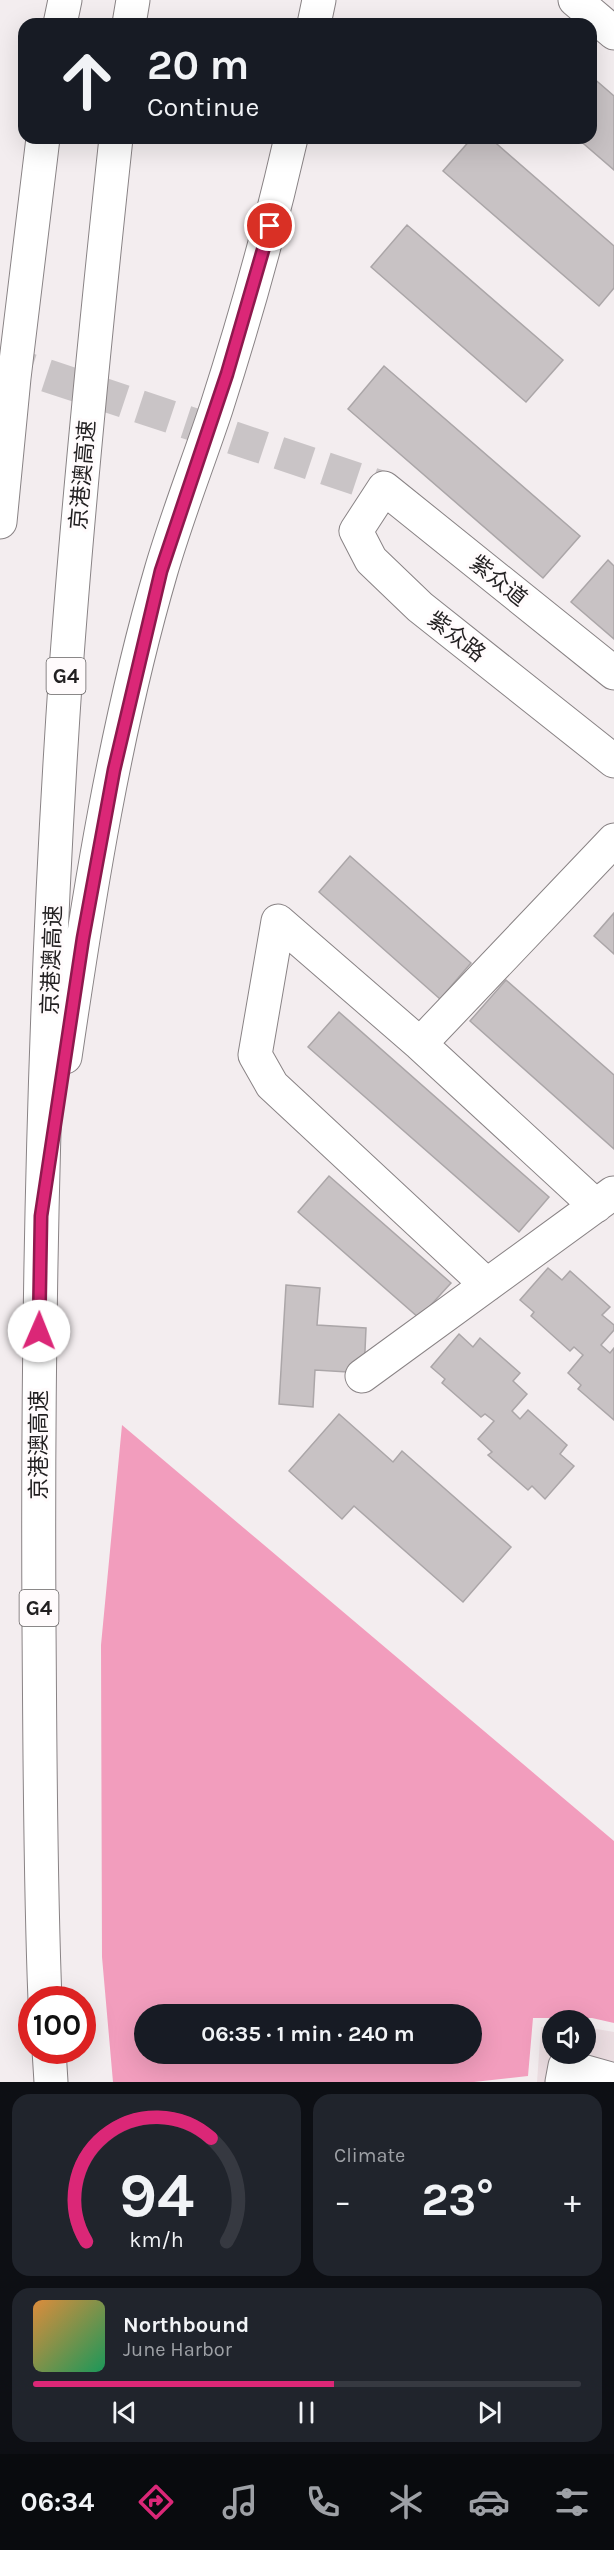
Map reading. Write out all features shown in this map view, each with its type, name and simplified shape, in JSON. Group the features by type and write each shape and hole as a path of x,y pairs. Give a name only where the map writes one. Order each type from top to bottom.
{"main road":[{"path":"61,18 64,0"},
{"path":"130,18 133,0"},
{"path":"315,18 319,0"},
{"path":"575,0 596,18"},
{"path":"597,19 614,33"},
{"path":"0,522 14,378 42,144"},
{"name":"京港澳高速","path":"45,1986 38,1458 41,1216 51,941 66,672 86,424 115,144"},
{"path":"41,1216 83,938 114,770 135,678 161,571 247,309 290,144"},
{"name":"紫众道","path":"384,488 614,673"},
{"name":"紫众路","path":"384,488 356,531 371,560 420,607 614,761"},
{"path":"420,1044 614,840"},
{"path":"362,1376 487,1285 605,1199 278,921 255,1055 272,1086 487,1285"},
{"path":"50,2064 51,2082"},
{"path":"562,2082 565,2066 614,2080"}],"shaded area":[{"path":"122,1425 614,1841 614,2023 596,2019 596,2010 542,2010 542,2018 533,2018 528,2076 474,2082 113,2082 102,1957 101,1645"},
{"path":"541,2027 542,2064 596,2064 596,2029 614,2032 614,2082 537,2082"}],"building":[{"path":"597,81 614,96 614,170 584,144 597,144"},
{"path":"467,144 497,144 614,246 614,288 599,306 443,171"},
{"path":"407,225 563,360 526,402 371,267"},
{"path":"384,366 580,536 543,578 348,409"},
{"path":"608,560 614,566 614,639 571,602"},
{"path":"350,856 471,963 440,999 319,892"},
{"path":"614,913 614,954 594,936"},
{"path":"506,980 614,1075 614,1149 470,1021"},
{"path":"339,1012 549,1197 519,1232 308,1047"},
{"path":"329,1176 451,1283 419,1318 298,1212"},
{"path":"548,1268 562,1280 570,1271 610,1307 602,1315 614,1325 614,1330 601,1345 610,1353 614,1348 614,1420 578,1389 581,1385 568,1373 583,1355 574,1347 570,1351 531,1316 534,1312 520,1300"},
{"path":"286,1285 320,1288 317,1325 366,1328 364,1373 315,1370 313,1407 279,1404"},
{"path":"459,1334 473,1347 480,1338 520,1373 513,1381 527,1394 512,1411 520,1419 528,1410 567,1445 560,1454 574,1466 545,1499 532,1486 528,1490 488,1455 492,1452 478,1439 494,1421 485,1414 481,1417 442,1383 445,1379 431,1367"},
{"path":"339,1414 393,1462 402,1451 511,1547 463,1602 354,1506 342,1519 289,1471"}],"tunnel":[{"path":"0,360 384,488"}],"route":[{"path":"39,1331 41,1216 83,938 114,770 161,571 227,374 270,226"}]}
